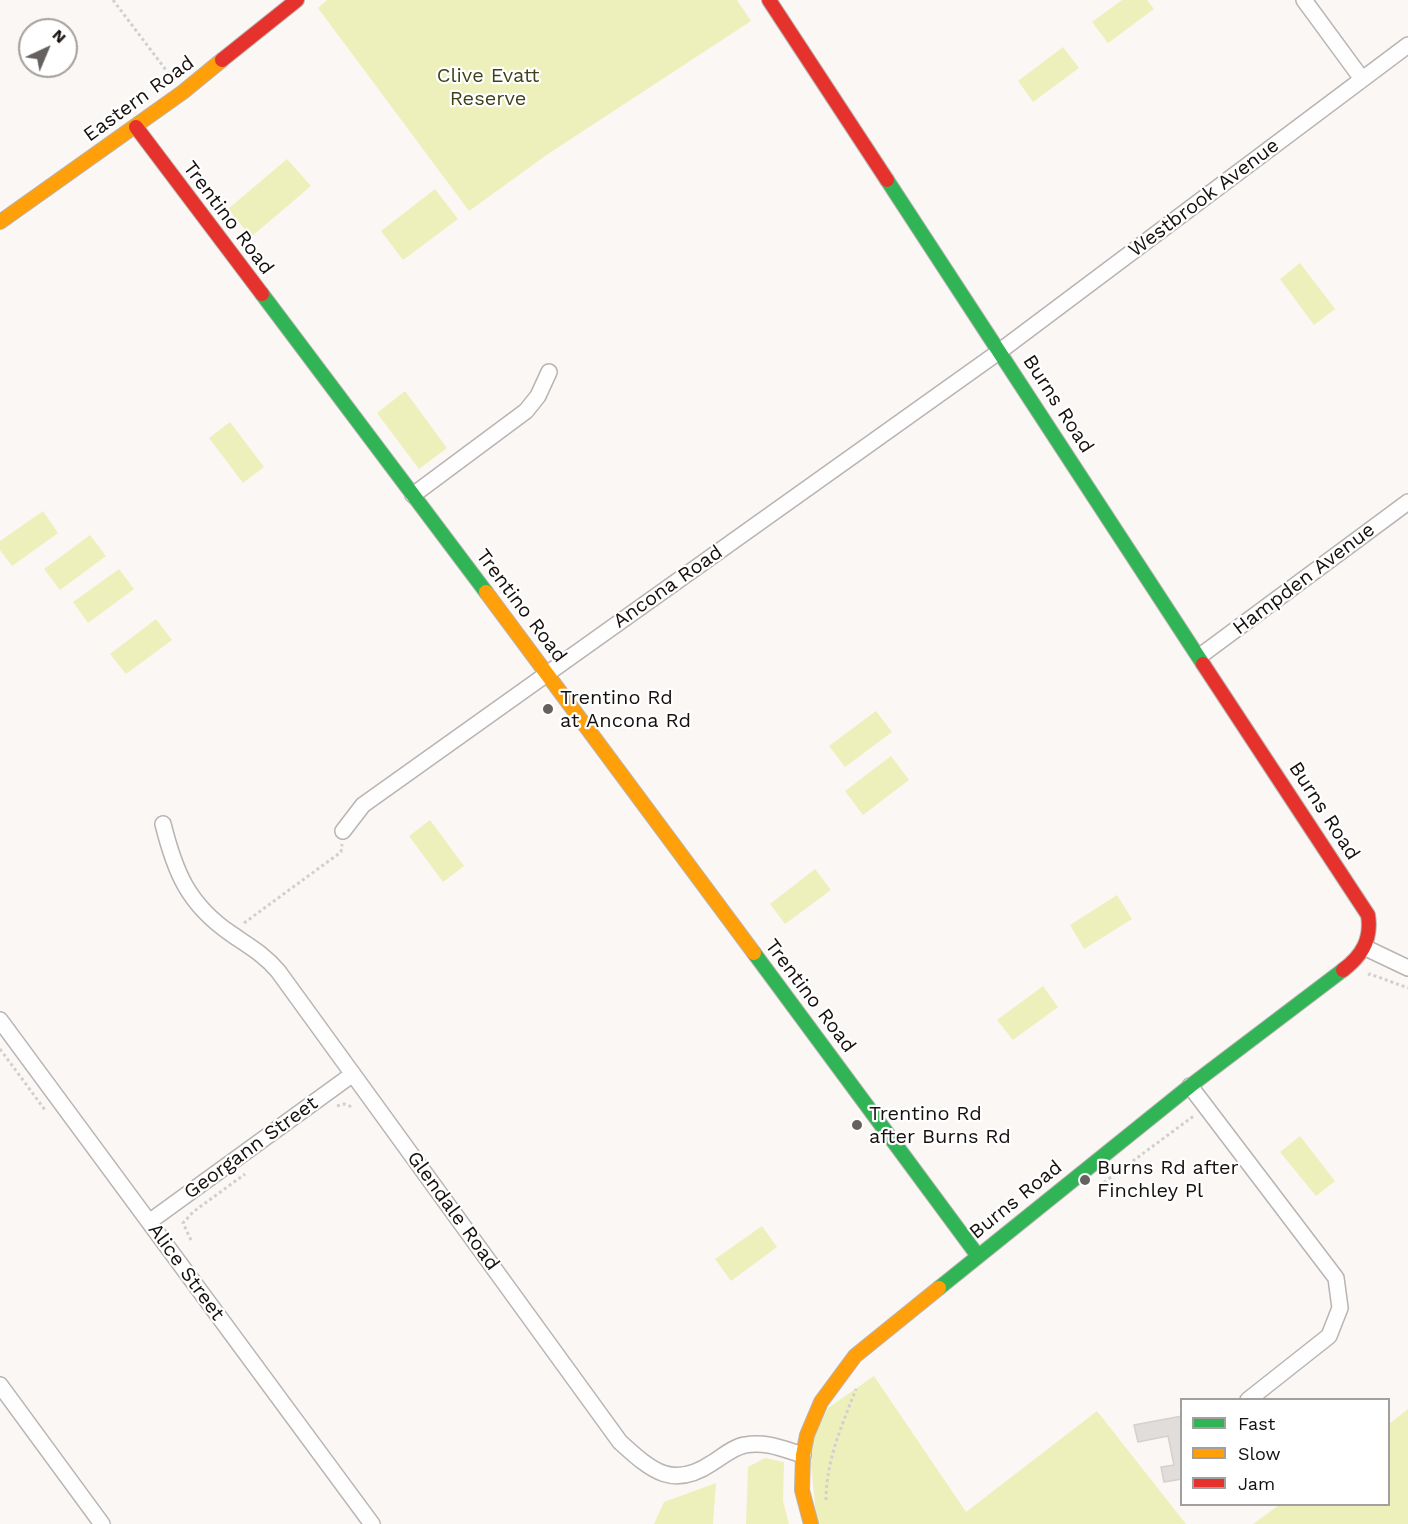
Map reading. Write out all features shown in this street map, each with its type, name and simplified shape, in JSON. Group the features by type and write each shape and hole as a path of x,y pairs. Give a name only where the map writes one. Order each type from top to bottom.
{"main road":[{"name":"Burns Road","path":"769,0 1368,915 1371,927 1366,948 1351,964 1190,1086 855,1356 821,1402 807,1435 803,1455 802,1490 811,1524"},
{"name":"Eastern Road","path":"0,222 183,93 295,1"},
{"name":"Trentino Road","path":"136,127 547,673 978,1256"}],"street":[{"path":"1304,0 1362,79"},
{"name":"Westbrook Avenue","path":"1000,351 1408,45"},
{"name":"Ancona Road","path":"343,831 363,804 1000,351"},
{"path":"413,495 526,411 538,396 549,372"},
{"name":"Hampden Avenue","path":"1200,657 1408,502"},
{"name":"Glendale Road","path":"163,824 182,883 204,913 271,963 620,1442 638,1457 669,1476 678,1477 698,1473 742,1445 768,1444 803,1455"},
{"path":"1366,948 1408,968"},
{"name":"Alice Street","path":"0,1020 372,1524"},
{"name":"Georgann Street","path":"150,1222 353,1074"},
{"path":"1190,1086 1336,1278 1340,1294 1340,1308 1329,1336 1251,1398"},
{"path":"0,1385 102,1524"}],"path":[{"path":"113,0 183,93"},
{"path":"230,933 341,852 343,831"},
{"path":"1361,981 1370,974 1408,988"},
{"path":"329,1112 338,1105 344,1104 352,1107"},
{"path":"1098,1187 1206,1109"},
{"path":"191,1240 183,1223 193,1212 247,1172"},
{"path":"826,1503 826,1482 831,1457 858,1382"}],"green space":[{"name":"Clive Evatt Reserve","path":"327,0 737,0 751,21 548,154 469,211 318,8"},
{"path":"1122,0 1147,0 1154,9 1108,43 1092,22"},
{"path":"1063,47 1079,68 1033,102 1018,81"},
{"path":"287,159 311,186 251,237 228,209"},
{"path":"435,189 458,219 403,260 381,231"},
{"path":"1300,263 1335,309 1314,325 1280,279"},
{"path":"405,391 447,448 419,469 377,413"},
{"path":"230,422 264,467 243,483 209,438"},
{"path":"43,511 58,533 12,566 0,550 0,541"},
{"path":"90,535 106,556 60,590 44,569"},
{"path":"119,569 134,589 88,623 73,602"},
{"path":"156,619 172,640 126,674 110,654"},
{"path":"876,711 892,732 845,767 829,746"},
{"path":"891,756 909,780 863,815 845,791"},
{"path":"430,820 464,866 443,882 409,836"},
{"path":"815,869 831,890 785,924 770,904"},
{"path":"1117,895 1132,919 1084,949 1070,925"},
{"path":"1043,986 1058,1007 1013,1040 997,1020"},
{"path":"1300,1136 1335,1181 1316,1196 1280,1152"},
{"path":"762,1226 777,1247 731,1281 715,1259"},
{"path":"874,1376 966,1512 1097,1411 1186,1524 817,1524 809,1445 828,1408"},
{"path":"1408,1409 1408,1524 1253,1524 1278,1506 1390,1506 1390,1423"},
{"path":"765,1458 784,1462 783,1501 789,1524 746,1524 748,1467"},
{"path":"716,1483 713,1524 654,1524 664,1502"}],"building":[{"path":"1180,1416 1180,1479 1164,1482 1161,1467 1174,1465 1168,1436 1138,1442 1134,1425"}],"traffic: fast":[{"path":"887,180 1203,664"},
{"path":"262,294 486,592"},
{"path":"754,953 978,1256"},
{"path":"939,1288 1190,1086 1343,970"}],"traffic: slow":[{"path":"0,222 183,92 222,60"},
{"path":"486,592 754,953"},
{"path":"811,1524 802,1490 803,1455 807,1435 821,1402 855,1356 939,1288"}],"traffic: jam":[{"path":"222,60 297,0"},
{"path":"769,0 887,180"},
{"path":"136,127 262,294"},
{"path":"1203,664 1368,915 1368,932 1364,946 1343,970"}],"place":[{"name":"Trentino Rd at Ancona Rd","path":"548,709"},
{"name":"Trentino Rd after Burns Rd","path":"857,1125"},
{"name":"Burns Rd after Finchley Pl","path":"1085,1180"}]}
